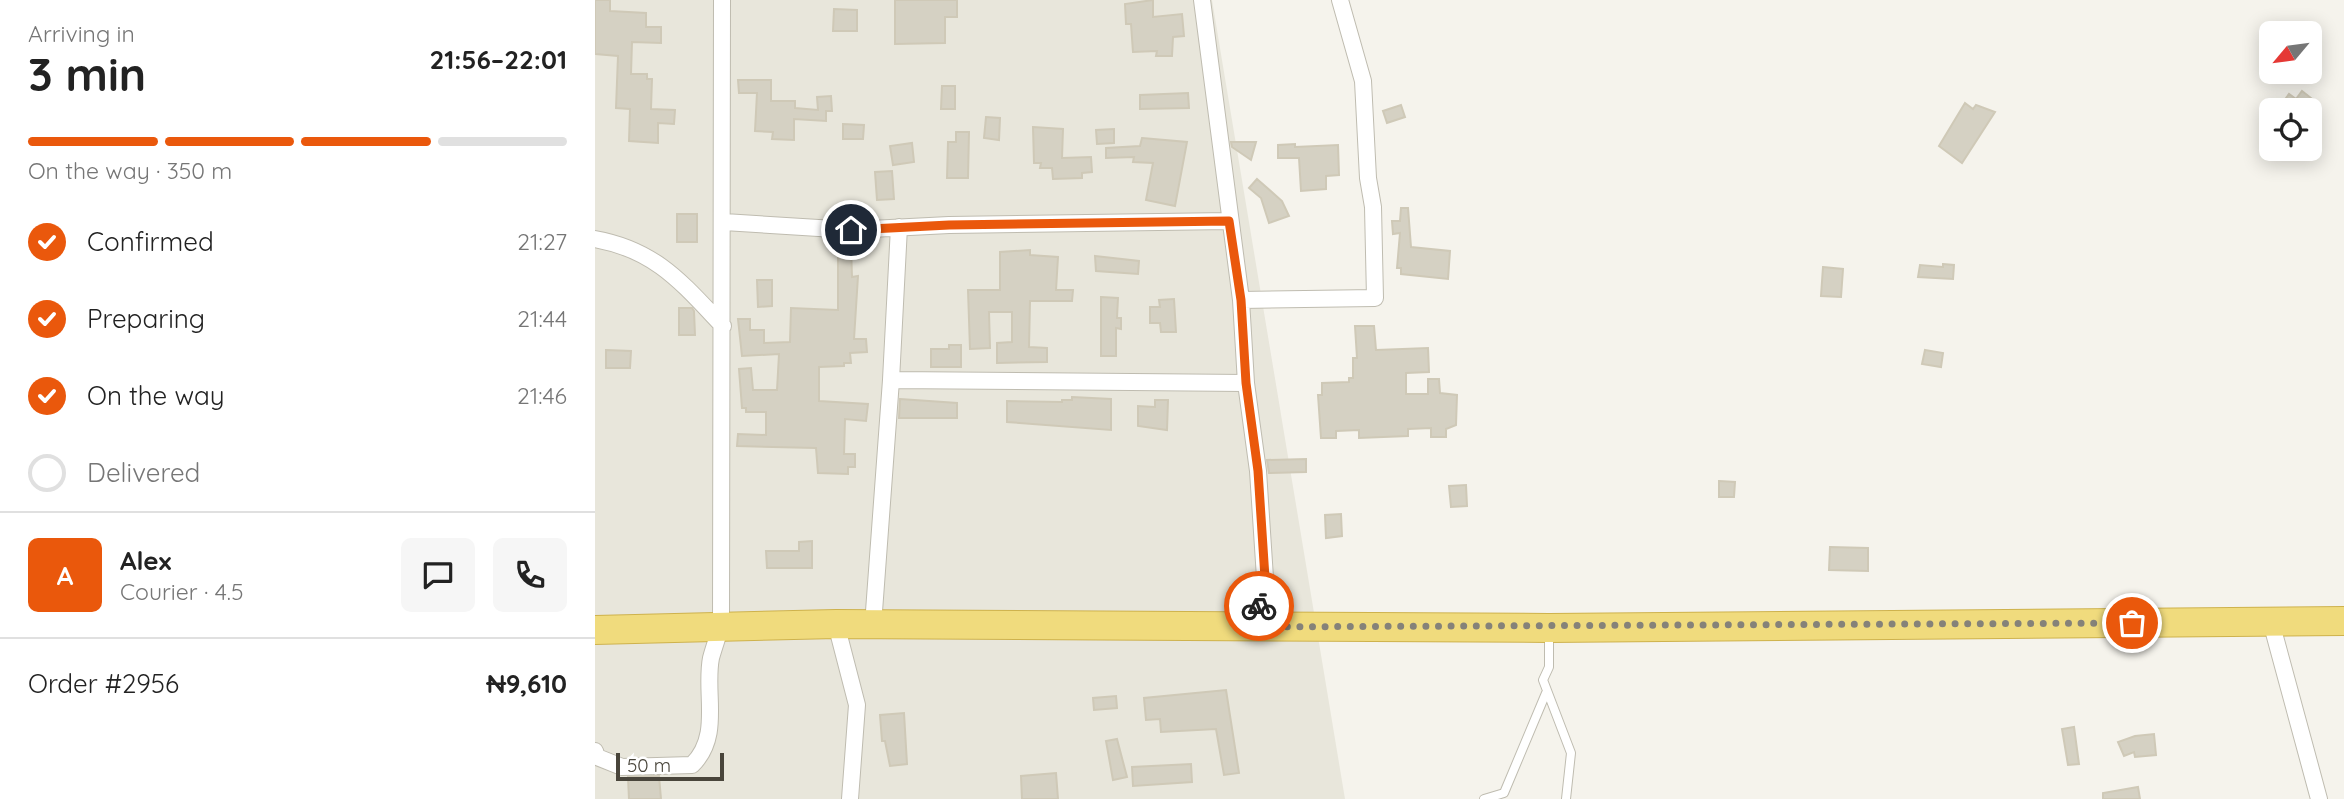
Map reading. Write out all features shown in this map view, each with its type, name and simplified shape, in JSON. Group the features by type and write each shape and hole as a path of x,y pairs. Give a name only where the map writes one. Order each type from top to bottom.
{"highway":[{"path":"595,630 836,624 1549,628 2344,621"}],"street":[{"path":"595,751 597,757 622,767 692,765 705,748 710,725 711,660 721,626 724,222 722,0"},
{"path":"1202,0 1241,300 1246,383 1258,471 1266,593 1248,627"},
{"path":"1241,300 1375,298 1373,207 1368,178 1363,81 1340,0"},
{"path":"724,222 851,230 1229,221"},
{"path":"873,625 899,227"},
{"path":"595,239 641,251 678,280 723,326"},
{"path":"891,380 1246,383"},
{"path":"2271,622 2319,799"},
{"path":"836,624 857,705 850,799"}],"lane":[{"path":"1549,628 1549,667 1543,680 1571,753 1566,799"},
{"path":"1484,799 1504,793 1546,693"}],"shaded area":[{"path":"595,0 1212,0 1345,799 595,799"}],"building":[{"path":"595,0 610,0 610,11 646,13 646,27 661,27 661,43 632,42 631,74 647,74 647,79 652,79 651,109 675,110 674,124 658,123 658,143 629,141 630,109 616,108 618,56 595,54"},
{"path":"895,0 957,0 957,17 945,17 945,43 895,44"},
{"path":"1153,0 1153,17 1182,14 1184,36 1173,37 1172,56 1156,56 1157,51 1133,52 1131,24 1126,24 1125,4"},
{"path":"834,9 857,10 857,31 833,31"},
{"path":"738,80 771,80 771,101 795,101 795,108 818,110 817,97 831,96 832,111 826,111 826,121 794,119 794,140 772,139 773,132 755,131 757,93 739,93"},
{"path":"942,86 955,86 955,109 941,109"},
{"path":"2302,91 2311,98 2297,98"},
{"path":"1188,93 1189,108 1140,109 1140,95"},
{"path":"1965,103 1973,109 1976,105 1995,112 1962,163 1939,146"},
{"path":"1401,105 1405,117 1387,123 1383,111"},
{"path":"986,117 1000,118 999,140 984,138"},
{"path":"843,124 864,125 863,139 843,139"},
{"path":"1033,127 1063,129 1062,158 1091,157 1092,172 1082,173 1082,178 1053,179 1052,168 1040,168 1041,163 1034,163"},
{"path":"1114,129 1114,143 1097,144 1096,130"},
{"path":"956,132 969,132 968,178 947,178 948,142 956,142"},
{"path":"1142,138 1187,142 1175,206 1146,200 1153,163 1133,162 1134,157 1106,158 1106,148 1140,146"},
{"path":"1231,142 1256,142 1251,160 1232,147"},
{"path":"912,143 914,162 893,165 890,146"},
{"path":"1295,144 1295,147 1338,145 1339,175 1326,176 1326,189 1301,191 1299,158 1278,158 1278,145"},
{"path":"892,171 894,199 877,200 875,172"},
{"path":"1257,179 1282,201 1289,216 1269,223 1261,198 1249,188"},
{"path":"1401,208 1408,208 1411,247 1450,251 1448,279 1401,274 1401,268 1397,268 1400,233 1393,234 1392,221 1400,221"},
{"path":"677,214 697,214 697,242 677,242"},
{"path":"838,246 851,246 852,277 858,276 854,339 866,339 867,352 850,353 851,363 844,363 844,366 819,367 819,401 868,404 866,421 845,419 844,454 855,454 855,467 848,467 848,474 818,473 816,448 737,446 738,434 766,435 766,412 746,412 746,408 742,408 739,369 751,368 753,390 777,390 779,354 742,356 738,319 750,319 750,330 764,330 764,343 790,342 791,308 838,310"},
{"path":"1030,250 1030,255 1058,257 1056,290 1073,290 1072,301 1030,301 1029,347 1047,348 1047,362 997,363 997,343 1012,342 1012,312 989,312 990,348 970,349 968,290 1000,290 1000,252"},
{"path":"1095,256 1139,261 1138,274 1096,271"},
{"path":"1943,264 1954,265 1953,279 1918,277 1920,265 1943,267"},
{"path":"1823,267 1843,269 1841,297 1821,296"},
{"path":"757,280 772,280 772,306 758,307"},
{"path":"1101,297 1118,298 1117,318 1121,318 1121,329 1116,328 1116,356 1101,356"},
{"path":"1174,299 1176,332 1161,332 1160,323 1150,323 1150,307 1160,307 1159,300"},
{"path":"679,308 692,308 694,311 695,335 679,335"},
{"path":"1355,326 1374,326 1376,350 1428,348 1429,372 1406,373 1406,394 1428,394 1428,379 1439,379 1440,393 1457,395 1456,425 1446,429 1446,437 1431,437 1431,428 1408,429 1408,436 1359,438 1359,430 1336,431 1336,438 1321,438 1318,395 1322,395 1322,383 1349,382 1349,378 1353,378 1353,358 1357,358"},
{"path":"949,345 961,345 961,367 931,367 931,349 949,349"},
{"path":"606,350 631,351 630,368 606,368"},
{"path":"1925,350 1943,353 1941,367 1922,364"},
{"path":"1072,397 1111,399 1111,430 1007,422 1007,401 1062,402 1072,400"},
{"path":"900,399 957,403 957,418 899,418"},
{"path":"1155,400 1168,400 1167,430 1138,426 1138,406 1155,407"},
{"path":"1306,459 1306,472 1269,473 1267,460"},
{"path":"1719,481 1735,482 1734,497 1719,497"},
{"path":"1466,485 1467,506 1451,507 1449,486"},
{"path":"1341,514 1342,536 1326,538 1325,515"},
{"path":"812,541 812,568 767,568 766,551 799,551 799,542"},
{"path":"1830,547 1868,548 1868,571 1829,570"},
{"path":"1226,690 1239,773 1224,775 1216,729 1161,732 1160,719 1146,720 1144,698"},
{"path":"1116,696 1117,708 1094,710 1093,698"},
{"path":"904,713 907,764 890,766 885,741 882,741 880,715"},
{"path":"2074,727 2079,764 2068,765 2062,729"},
{"path":"2154,734 2156,755 2135,757 2134,752 2124,756 2118,742 2135,736"},
{"path":"1117,739 1127,777 1113,780 1106,741"},
{"path":"1191,764 1192,782 1133,786 1132,767"},
{"path":"1056,773 1058,799 1022,799 1021,776"},
{"path":"659,776 661,799 629,799 628,777"},
{"path":"2138,787 2140,799 2103,799 2103,793"}],"way so far":[{"path":"1259,606 1248,627 1549,628 2132,623"}],"route":[{"path":"851,230 949,225 1229,221 1241,300 1246,383 1258,471 1266,593 1259,606"}]}
